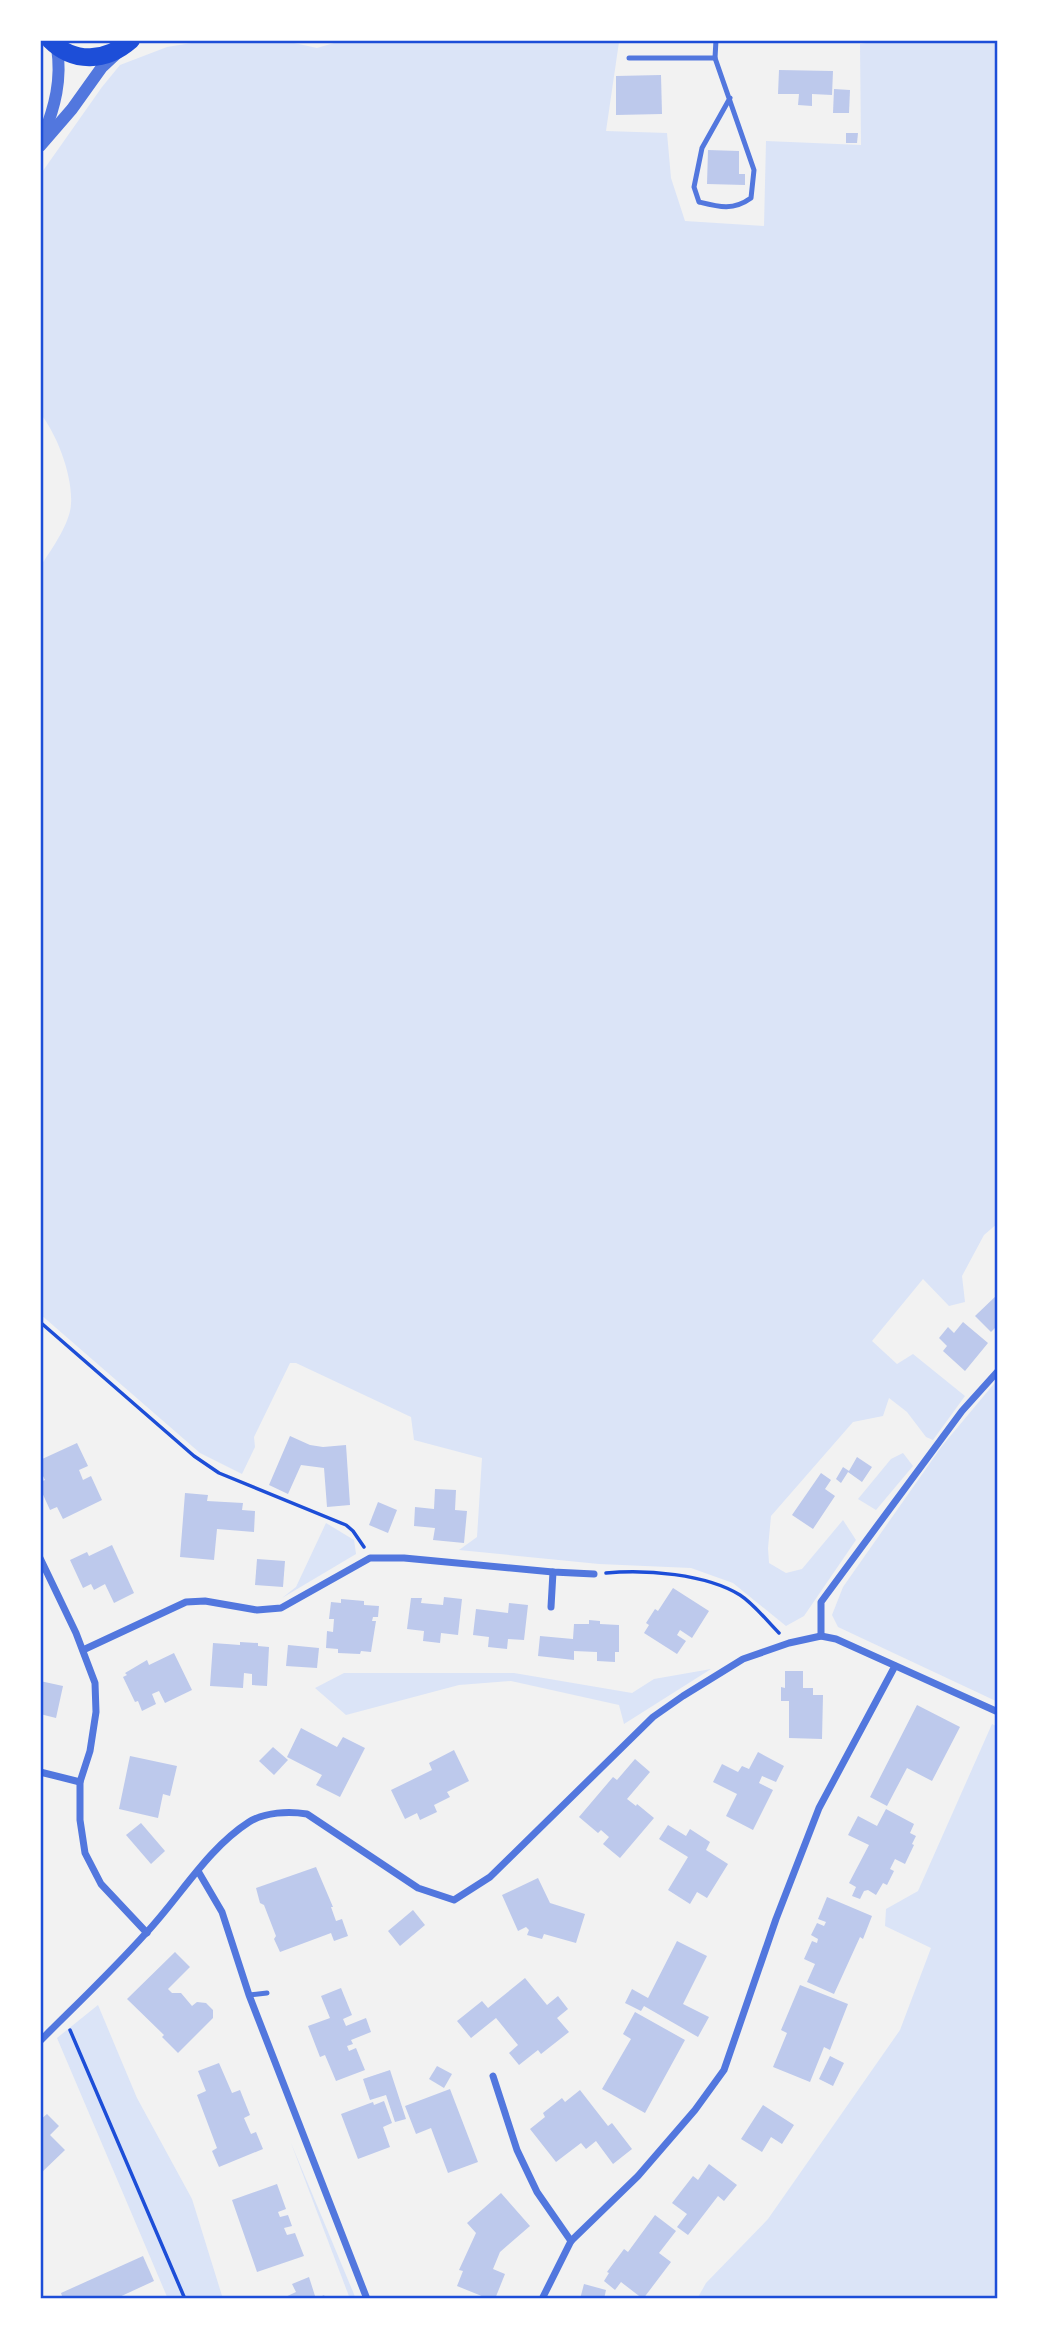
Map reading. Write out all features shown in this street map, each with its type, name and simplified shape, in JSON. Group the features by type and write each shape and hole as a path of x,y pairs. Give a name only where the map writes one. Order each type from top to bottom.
{"main road":[{"path":"51,42 75,56 89,58 108,55 125,45 143,40"}],"street":[{"path":"40,145 55,104 59,82 51,42"},
{"path":"40,145 72,109 102,66 125,45"},
{"path":"821,1636 821,1602 962,1412 998,1371"},
{"path":"40,1558 83,1650 95,1683 96,1712 90,1751 80,1782 80,1820 85,1853 101,1884 147,1933"},
{"path":"83,1650 186,1602 205,1601 257,1610 281,1608 370,1558 404,1558 594,1574"},
{"path":"551,1607 553,1572"},
{"path":"40,2041 147,1933 229,1838 251,1821 294,1811 307,1814 418,1888 454,1900 490,1877 653,1717 743,1659 789,1643 821,1636 836,1639 998,1712"},
{"path":"542,2299 571,2241 638,2176 695,2110 724,2070 776,1919 820,1808 895,1666"},
{"path":"40,1772 80,1782"},
{"path":"198,1871 222,1912 249,1995 367,2299"},
{"path":"493,2077 517,2151 537,2192 571,2241"}],"lane":[{"path":"716,40 715,58 730,98 754,170 751,198 743,204 726,208 699,202 694,187 702,148 730,98"},
{"path":"629,58 715,58"},
{"path":"249,1995 267,1993"}],"path":[{"path":"40,1322 194,1456 219,1473 346,1525 353,1531 370,1558"},
{"path":"594,1574 618,1572 682,1576 719,1584 742,1596 789,1643"},
{"path":"64,2017 185,2299"}],"shaded area":[{"path":"210,40 280,40 317,48 345,40 619,42 606,131 667,133 671,178 685,221 764,226 766,141 861,145 860,44 886,40 998,40 998,1223 984,1235 962,1276 965,1302 949,1306 923,1279 872,1341 897,1364 913,1354 965,1396 933,1440 926,1437 907,1412 889,1398 883,1416 853,1422 771,1516 769,1563 786,1573 802,1569 843,1520 856,1540 804,1616 786,1626 733,1583 691,1568 599,1564 459,1550 477,1537 482,1458 414,1440 411,1417 296,1363 290,1363 254,1437 255,1447 242,1474 200,1453 40,1314 40,567 64,528 70,512 71,493 63,456 40,413 40,175 120,65 167,47"},
{"path":"998,1379 998,1702 838,1627 832,1615 843,1587 942,1446"},
{"path":"903,1453 913,1466 876,1510 858,1499 891,1459"},
{"path":"326,1523 354,1540 356,1554 282,1598 296,1587"},
{"path":"711,1669 624,1724 619,1705 511,1681 459,1685 346,1715 315,1688 344,1673 514,1673 632,1693 654,1679"},
{"path":"992,1724 998,1727 998,2299 697,2299 706,2283 768,2219 900,2030 931,1948 885,1926 886,1909 918,1891"},
{"path":"98,2005 137,2098 192,2199 223,2299 168,2299 57,2038"},
{"path":"291,2143 356,2299 350,2299"}],"building":[{"path":"779,70 833,71 832,95 812,94 812,106 798,105 799,94 778,94"},
{"path":"661,75 662,114 616,115 616,76"},
{"path":"834,89 850,90 849,113 833,113"},
{"path":"846,133 858,133 857,143 846,143"},
{"path":"708,150 739,151 739,174 745,174 745,185 707,184"},
{"path":"998,1294 998,1325 991,1332 975,1316"},
{"path":"963,1322 988,1343 965,1371 943,1351 947,1346 939,1338 948,1327 954,1333"},
{"path":"290,1436 310,1445 346,1445 350,1505 327,1507 324,1468 301,1465 288,1494 269,1485"},
{"path":"77,1443 88,1466 79,1470 83,1480 91,1476 102,1500 63,1519 57,1507 50,1510 40,1488 40,1482 45,1480 40,1470 40,1460"},
{"path":"857,1457 872,1467 862,1482 848,1472 841,1483 836,1479 843,1467 849,1471"},
{"path":"821,1473 831,1480 825,1489 835,1496 813,1529 792,1515"},
{"path":"435,1489 456,1490 455,1510 467,1511 464,1543 433,1540 435,1528 414,1526 415,1507 434,1509"},
{"path":"185,1493 208,1495 207,1501 243,1503 242,1510 255,1511 254,1532 217,1529 214,1560 180,1557"},
{"path":"378,1502 397,1510 388,1533 369,1525"},
{"path":"112,1545 134,1593 114,1603 105,1584 94,1590 91,1584 83,1588 70,1560 87,1552 89,1556"},
{"path":"257,1559 285,1561 283,1587 255,1585"},
{"path":"673,1588 709,1611 692,1638 680,1630 677,1635 686,1641 677,1654 644,1633 649,1625 646,1623 655,1609 658,1611"},
{"path":"444,1597 462,1599 458,1635 441,1633 440,1643 423,1641 424,1631 407,1629 411,1598 422,1598 421,1603 443,1605"},
{"path":"341,1599 364,1601 364,1605 379,1606 378,1617 373,1617 372,1621 376,1621 371,1652 338,1653 338,1649 326,1648 327,1631 333,1632 334,1619 329,1619 331,1602 341,1603"},
{"path":"509,1603 528,1605 524,1640 508,1639 507,1649 488,1647 489,1637 473,1635 476,1609 508,1613"},
{"path":"589,1620 600,1621 600,1624 619,1625 619,1652 615,1652 615,1662 597,1661 597,1652 574,1651 574,1660 538,1656 540,1636 573,1639 574,1624 589,1624"},
{"path":"240,1642 269,1647 267,1686 252,1685 252,1674 244,1673 243,1688 210,1686 213,1643 240,1645"},
{"path":"288,1645 319,1648 317,1668 286,1666"},
{"path":"174,1653 192,1690 165,1703 159,1691 152,1694 156,1704 142,1711 123,1677 127,1675 125,1673 147,1660 149,1665"},
{"path":"785,1671 803,1671 803,1688 813,1688 813,1695 823,1695 822,1739 789,1738 789,1701 781,1701 781,1687 785,1688"},
{"path":"40,1681 63,1686 56,1718 40,1714"},
{"path":"917,1705 960,1727 932,1781 907,1768 887,1806 870,1797"},
{"path":"301,1728 337,1747 343,1737 365,1748 340,1797 316,1785 322,1775 287,1757"},
{"path":"273,1747 288,1760 274,1775 259,1761"},
{"path":"454,1750 469,1781 447,1792 450,1797 434,1805 437,1812 420,1820 417,1813 405,1819 391,1790 432,1770 429,1763"},
{"path":"758,1752 784,1766 776,1782 762,1776 759,1783 773,1790 753,1830 726,1816 737,1794 713,1782 722,1764 738,1772 742,1766 749,1769"},
{"path":"130,1756 177,1766 170,1796 163,1794 158,1818 119,1809"},
{"path":"635,1759 650,1772 627,1799 654,1818 620,1858 603,1844 609,1837 601,1830 598,1833 579,1817 613,1777 617,1780"},
{"path":"886,1809 914,1824 910,1833 916,1836 912,1844 914,1845 905,1864 895,1859 890,1869 894,1871 887,1885 883,1883 876,1895 868,1890 864,1891 860,1899 852,1896 856,1887 849,1883 869,1845 848,1835 858,1816 877,1826"},
{"path":"141,1823 165,1851 151,1864 126,1835"},
{"path":"668,1825 686,1836 690,1829 710,1842 706,1850 728,1864 707,1898 697,1892 690,1904 668,1890 688,1857 659,1839"},
{"path":"316,1867 336,1921 342,1919 348,1936 334,1941 331,1933 280,1952 256,1888"},
{"path":"538,1878 550,1903 585,1914 576,1943 544,1934 542,1939 527,1935 529,1930 526,1927 518,1931 502,1895"},
{"path":"827,1897 872,1916 834,1994 807,1982 815,1964 804,1959 812,1941 817,1943 818,1939 811,1935 817,1923 824,1926 826,1922 818,1919"},
{"path":"413,1910 425,1925 400,1946 388,1931"},
{"path":"677,1941 707,1956 683,2004 709,2017 698,2037 644,2006 641,2011 625,2003 632,1989 648,1998"},
{"path":"175,1952 190,1967 168,1989 172,1993 181,1993 192,2006 197,2002 206,2003 213,2010 213,2018 178,2053 162,2037 164,2035 127,1999"},
{"path":"525,1978 547,2005 558,1996 568,2009 557,2018 569,2032 541,2054 538,2050 519,2065 509,2053 518,2045 496,2018 471,2038 457,2021 482,2001 488,2008"},
{"path":"800,1985 848,2004 830,2050 824,2047 810,2082 773,2067 787,2033 781,2030"},
{"path":"341,1988 352,2015 343,2019 346,2026 366,2018 371,2032 351,2040 353,2044 347,2046 349,2051 356,2048 365,2070 336,2081 325,2055 320,2057 308,2026 330,2018 321,1996"},
{"path":"635,2012 685,2040 645,2113 602,2089 631,2039 623,2034"},
{"path":"830,2056 844,2063 833,2086 819,2079"},
{"path":"219,2063 232,2093 240,2090 250,2115 244,2118 251,2134 256,2132 263,2149 219,2167 212,2151 217,2148 197,2095 206,2091 198,2071"},
{"path":"437,2066 452,2074 444,2088 429,2079"},
{"path":"390,2070 406,2119 395,2122 386,2095 370,2100 363,2079"},
{"path":"450,2089 478,2162 448,2173 431,2128 416,2134 405,2106"},
{"path":"580,2090 608,2126 612,2123 632,2149 613,2164 596,2141 586,2149 581,2143 556,2162 530,2129 545,2117 543,2113 562,2098 565,2102"},
{"path":"384,2101 392,2123 383,2127 390,2147 358,2159 341,2114 373,2102 374,2105"},
{"path":"763,2105 794,2125 782,2144 771,2137 762,2152 741,2139"},
{"path":"47,2114 59,2126 50,2135 65,2150 40,2174 40,2120"},
{"path":"709,2164 737,2185 724,2201 718,2196 688,2235 677,2227 687,2214 672,2203 693,2176 698,2180"},
{"path":"277,2184 286,2209 278,2212 280,2217 288,2215 292,2226 284,2228 287,2235 295,2233 304,2256 257,2272 232,2200"},
{"path":"501,2193 530,2226 500,2252 493,2269 505,2274 495,2299 489,2299 457,2286 463,2271 459,2270 476,2233 467,2223"},
{"path":"655,2215 676,2231 659,2253 671,2262 643,2299 621,2282 615,2290 604,2281 609,2273 607,2272 624,2249 628,2252"},
{"path":"143,2256 154,2281 115,2299 63,2299 61,2293"},
{"path":"309,2277 316,2299 281,2299 296,2292 292,2284"},
{"path":"584,2284 606,2290 604,2299 580,2299"}]}
